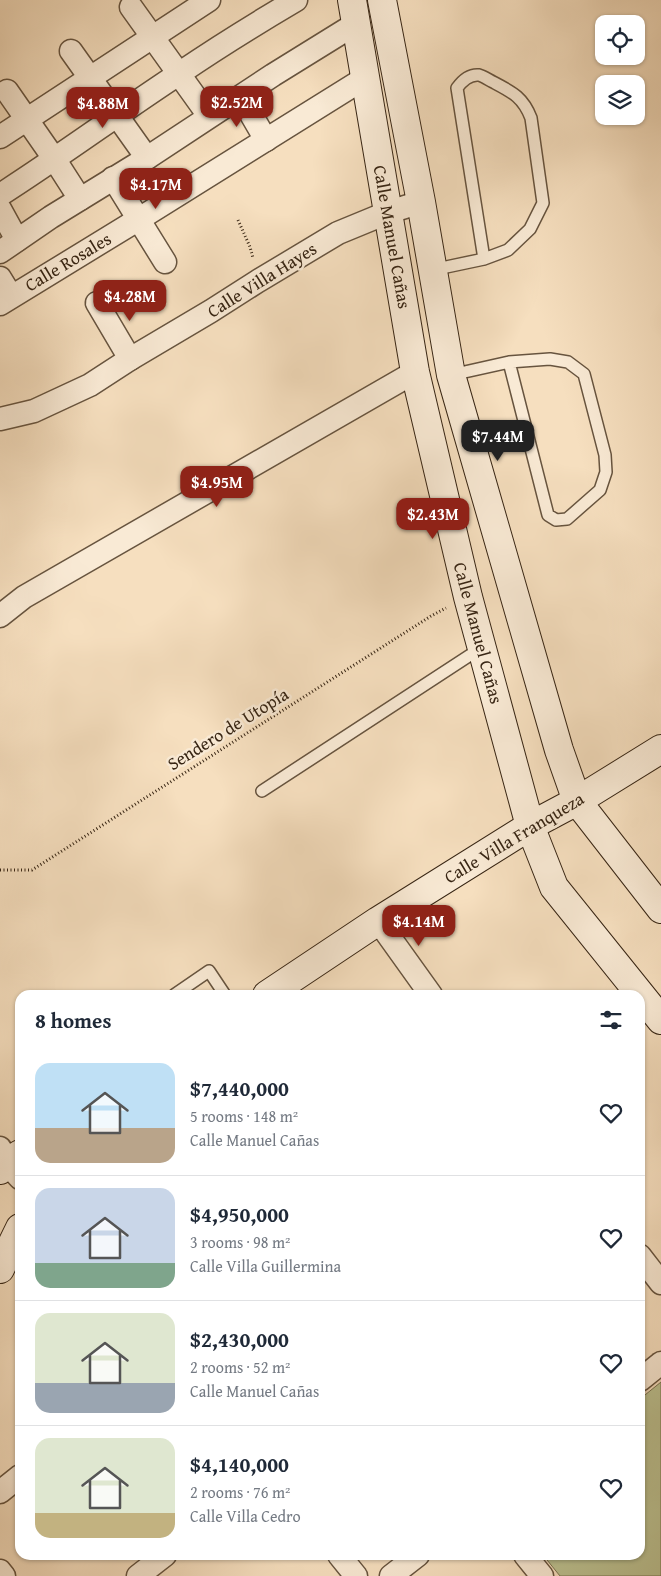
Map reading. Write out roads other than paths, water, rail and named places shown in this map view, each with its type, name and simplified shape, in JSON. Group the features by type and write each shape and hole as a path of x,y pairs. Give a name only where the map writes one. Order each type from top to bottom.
{"street":[{"path":"0,137 210,0"},
{"path":"0,195 55,160 179,73 296,0"},
{"name":"Calle Manuel Cañas","path":"382,0 421,202 451,375 559,750 576,801 661,909"},
{"path":"131,7 209,116"},
{"path":"0,209 8,246 209,116 242,97 354,12"},
{"name":"Calle Manuel Cañas","path":"354,12 415,372 468,597 530,826 554,887 637,990"},
{"path":"71,51 146,158"},
{"name":"Calle Rosales","path":"4,293 139,219 365,78"},
{"path":"7,92 28,120 80,199"},
{"path":"242,97 266,140"},
{"path":"113,178 165,262"},
{"name":"Calle Villa Hayes","path":"0,418 34,411 90,385 338,233 389,212 421,202"},
{"path":"97,304 130,359"},
{"path":"0,616 24,597 415,372"},
{"name":"Calle Villa Franqueza","path":"274,990 378,921 530,826 576,801 661,749"},
{"path":"378,921 421,990"},
{"name":"Calle Manuel Cañas","path":"645,1000 661,1020"},
{"path":"0,1269 15,1238"},
{"path":"645,1262 661,1283"},
{"path":"645,1376 661,1363"},
{"path":"0,1492 15,1480"},
{"path":"138,1576 159,1560"},
{"path":"343,1560 356,1576"},
{"path":"391,1576 412,1560"},
{"path":"529,1560 542,1576"},
{"path":"0,1571 4,1576"}],"lane":[{"path":"432,270 484,259 508,250 530,229 543,203 531,118 527,107 516,94 479,75 468,77 457,88 484,259"},
{"path":"451,375 510,362 550,359 568,362 584,374 605,455 606,472 600,490 566,519 556,520 548,515 510,362"},
{"path":"262,791 482,648"},
{"path":"182,990 209,972 222,990"}]}
